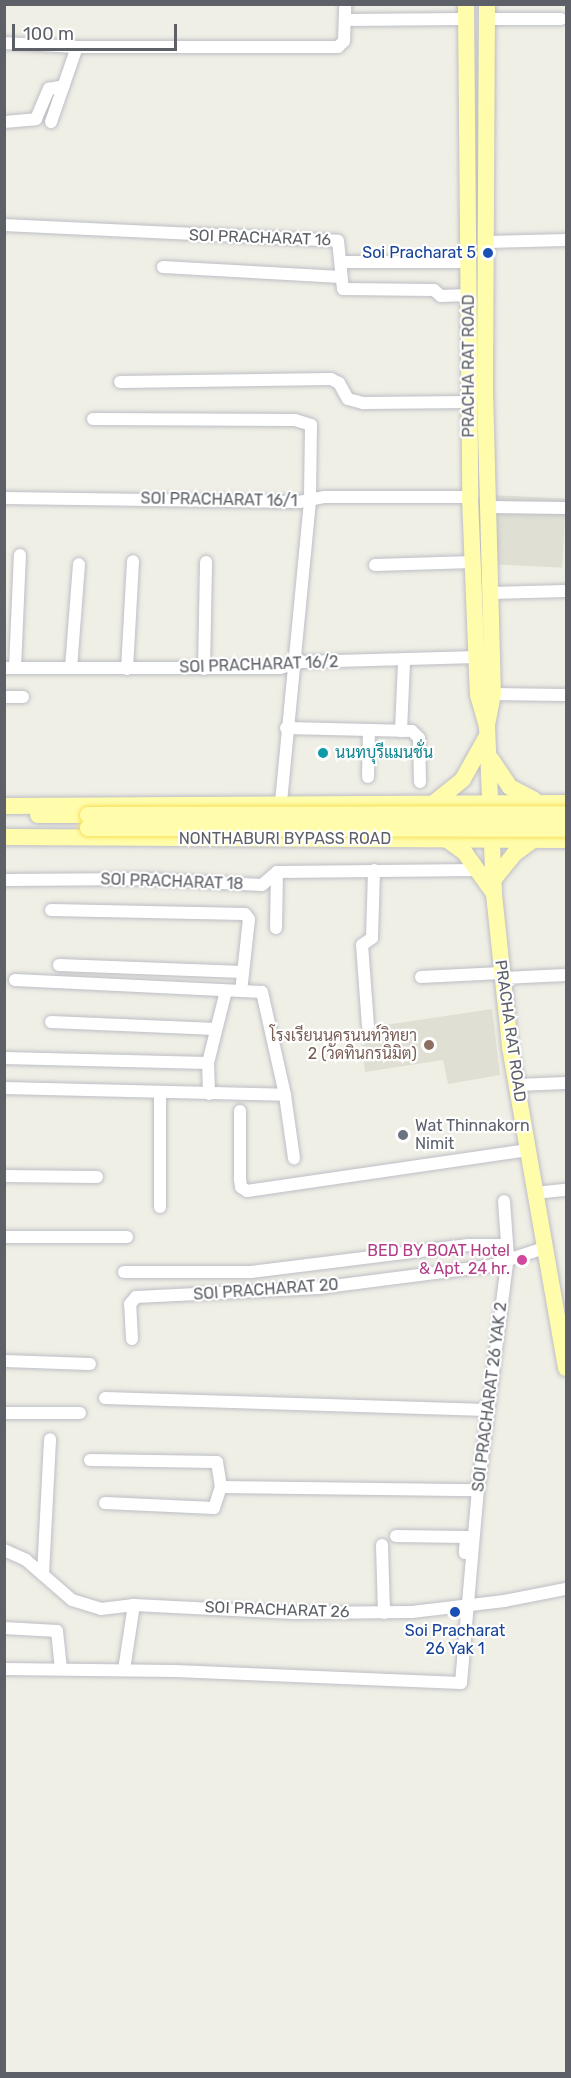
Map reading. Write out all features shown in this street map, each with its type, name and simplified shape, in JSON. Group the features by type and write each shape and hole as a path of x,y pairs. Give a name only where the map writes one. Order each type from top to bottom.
{"main road":[{"name":"PRACHA RAT ROAD","path":"466,12 470,497 480,707 488,730"},
{"name":"PRACHA RAT ROAD","path":"487,12 488,507 493,694 488,730 494,886 502,975 516,1085 544,1248 560,1300 566,1360"},
{"path":"435,802 463,779 488,730"},
{"path":"489,756 510,787 556,805"},
{"path":"4,806 281,802 491,802 556,805"},
{"path":"412,802 424,807 429,818 426,832 416,839"},
{"path":"556,805 543,808 540,820 544,833 564,836"},
{"name":"NONTHABURI BYPASS ROAD","path":"4,829 88,822 556,805"},
{"name":"NONTHABURI BYPASS ROAD","path":"4,814 88,822 564,836"},
{"name":"NONTHABURI BYPASS ROAD","path":"4,837 533,840 564,836"},
{"path":"446,839 494,886 514,854 533,840"}],"street":[{"path":"4,43 77,47 338,47 344,41 345,4"},
{"path":"345,20 466,12"},
{"path":"487,12 561,19"},
{"path":"51,122 77,47"},
{"path":"4,122 36,119 49,89 64,86"},
{"name":"SOI PRACHARAT 16","path":"4,225 338,241 341,277"},
{"path":"486,242 567,240"},
{"path":"341,262 468,262"},
{"path":"163,267 341,277 344,290 434,290 441,296 468,295"},
{"path":"120,382 331,379 339,383 348,399 363,403 469,402"},
{"path":"93,419 304,421 311,425 313,434 310,501 291,665 281,802"},
{"name":"SOI PRACHARAT 16/1","path":"4,498 310,501 470,497"},
{"path":"488,507 567,508"},
{"path":"10,668 20,555"},
{"path":"127,669 133,561"},
{"path":"204,669 206,562"},
{"path":"375,565 473,562"},
{"path":"71,668 79,564"},
{"path":"490,593 567,591"},
{"name":"SOI PRACHARAT 16/2","path":"10,668 204,669 477,657"},
{"path":"401,730 404,661"},
{"path":"493,694 567,695"},
{"path":"4,697 22,697"},
{"path":"286,728 412,731 419,738 420,782"},
{"path":"368,777 369,730"},
{"path":"368,1026 362,945 372,938 374,870"},
{"name":"SOI PRACHARAT 18","path":"4,880 145,879 262,885 277,872 478,870"},
{"path":"276,928 277,872"},
{"path":"51,910 244,914 249,919 241,991"},
{"path":"59,965 243,972"},
{"path":"421,977 567,975"},
{"path":"15,980 259,991 265,996 285,1095 294,1158"},
{"path":"209,1094 208,1064 226,991"},
{"path":"51,1022 216,1029"},
{"path":"4,1058 208,1064"},
{"path":"516,1085 567,1083"},
{"path":"4,1088 285,1095"},
{"path":"160,1093 160,1207"},
{"path":"240,1111 240,1179 241,1188 247,1191 528,1150"},
{"path":"4,1176 97,1177"},
{"path":"535,1193 567,1190"},
{"name":"SOI PRACHARAT 26 YAK 2","path":"467,1600 469,1554 507,1251 504,1201"},
{"path":"4,1238 127,1237"},
{"path":"124,1272 251,1272 468,1245 507,1251"},
{"name":"SOI PRACHARAT 20","path":"132,1339 130,1304 136,1297 318,1288 490,1266 507,1251 544,1248"},
{"path":"4,1361 90,1364"},
{"path":"105,1398 487,1410"},
{"path":"4,1413 80,1413"},
{"path":"43,1574 50,1438"},
{"path":"90,1460 217,1462 221,1487 214,1508 105,1503"},
{"path":"221,1487 478,1490"},
{"path":"396,1536 465,1537 469,1554 465,1575"},
{"path":"382,1545 384,1613"},
{"name":"SOI PRACHARAT 26","path":"4,1550 43,1574 72,1600 88,1607 134,1605 384,1613 467,1600 567,1589"},
{"path":"4,1669 62,1668 461,1683 467,1600"},
{"path":"124,1670 134,1605"},
{"path":"4,1628 57,1631 62,1668"}],"shaded area":[{"path":"492,495 566,499 562,568 488,564"},
{"name":"โรงเรียนนครนนท์วิทยา 2 (วัดทินกรนิมิต)","path":"492,1009 500,1075 448,1084 443,1060 365,1072 359,1029"}],"place":[{"name":"Soi Pracharat 5","path":"488,253"},
{"name":"นนทบุรีแมนชั่น","path":"323,753"},
{"name":"โรงเรียนนครนนท์วิทยา 2 (วัดทินกรนิมิต)","path":"429,1045"},
{"name":"Wat Thinnakorn Nimit","path":"403,1135"},
{"name":"BED BY BOAT Hotel & Apt. 24 hr.","path":"522,1260"},
{"name":"Soi Pracharat 26 Yak 1","path":"455,1612"}]}
